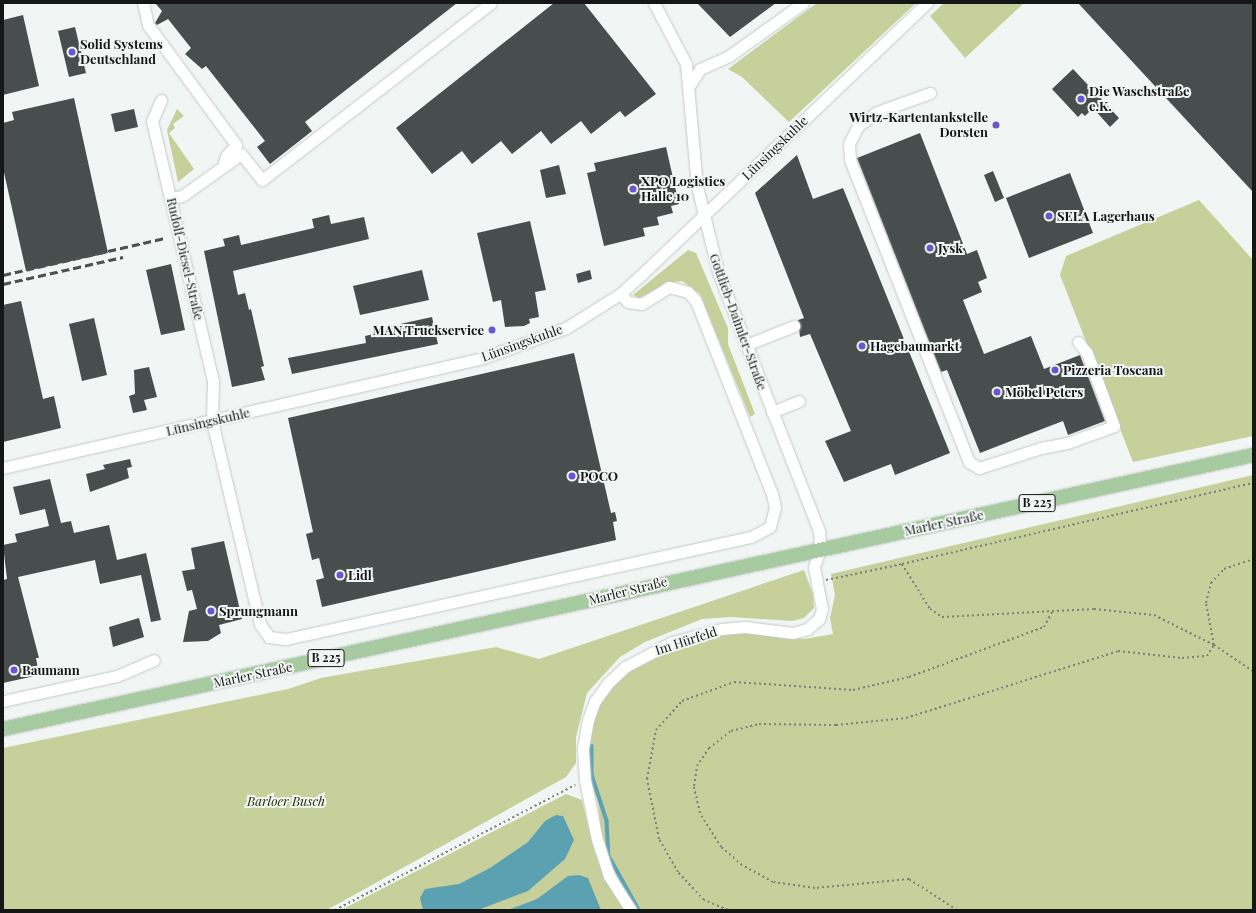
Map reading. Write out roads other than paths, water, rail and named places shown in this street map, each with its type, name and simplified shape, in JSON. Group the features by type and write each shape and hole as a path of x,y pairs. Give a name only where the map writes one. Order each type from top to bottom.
{"main road":[{"name":"Marler Straße","path":"3,729 820,548 1253,455"}],"street":[{"path":"143,3 148,25 236,145 226,156 224,164"},
{"path":"170,198 182,196 224,164 241,154 262,180 491,3"},
{"name":"Gottlieb-Daimler-Straße","path":"654,3 686,64 697,187 718,275 815,516 820,548"},
{"path":"689,86 700,69 729,56 803,3"},
{"name":"Lünsingskuhle","path":"3,468 506,352 566,328 620,294 703,217 927,3"},
{"path":"930,93 877,112 858,126 849,144 850,160 969,462 979,468 1041,448 1067,443 1114,426 1087,353 1078,342"},
{"name":"Rudolf-Diesel-Straße","path":"160,100 152,122 213,381 212,421 260,624 269,637 286,639 743,538 763,533 770,527 775,507 772,494 696,301 688,292 670,288 642,304 628,302 620,294"},
{"path":"746,345 794,326"},
{"path":"772,412 799,401"},
{"name":"Im Hürfeld","path":"631,910 609,876 597,840 585,780 583,748 588,720 608,683 625,667 672,642 722,629 745,627 793,633 807,629 819,619 822,608 814,567 820,548"},
{"path":"3,701 117,676 154,660"}],"water":[{"path":"556,815 563,816 574,840 565,859 528,891 478,910 423,910 420,898 425,889 459,884 490,868 528,842 545,821"},
{"path":"579,875 588,878 601,910 508,910 537,899 568,876"}],"waterway":[{"path":"592,746 592,775 607,821 609,856 639,910"}],"railway":[{"path":"3,275 165,238"},
{"path":"3,284 123,257"}],"place":[{"name":"Solid Systems Deutschland","path":"72,52"},
{"name":"Die Waschstraße e.K.","path":"1081,99"},
{"name":"Wirtz-Kartentankstelle Dorsten","path":"996,125"},
{"name":"XPO Logistics Halle 10","path":"633,189"},
{"name":"SELA Lagerhaus","path":"1049,216"},
{"name":"Jysk","path":"930,248"},
{"name":"MAN Truckservice","path":"492,330"},
{"name":"Hagebaumarkt","path":"862,346"},
{"name":"Pizzeria Toscana","path":"1055,370"},
{"name":"Möbel Peters","path":"997,392"},
{"name":"POCO","path":"572,476"},
{"name":"Lidl","path":"340,575"},
{"name":"Sprungmann","path":"211,611"},
{"name":"Baumann","path":"14,670"}],"park label":[{"name":"Barloer Busch","path":"286,801"}]}
